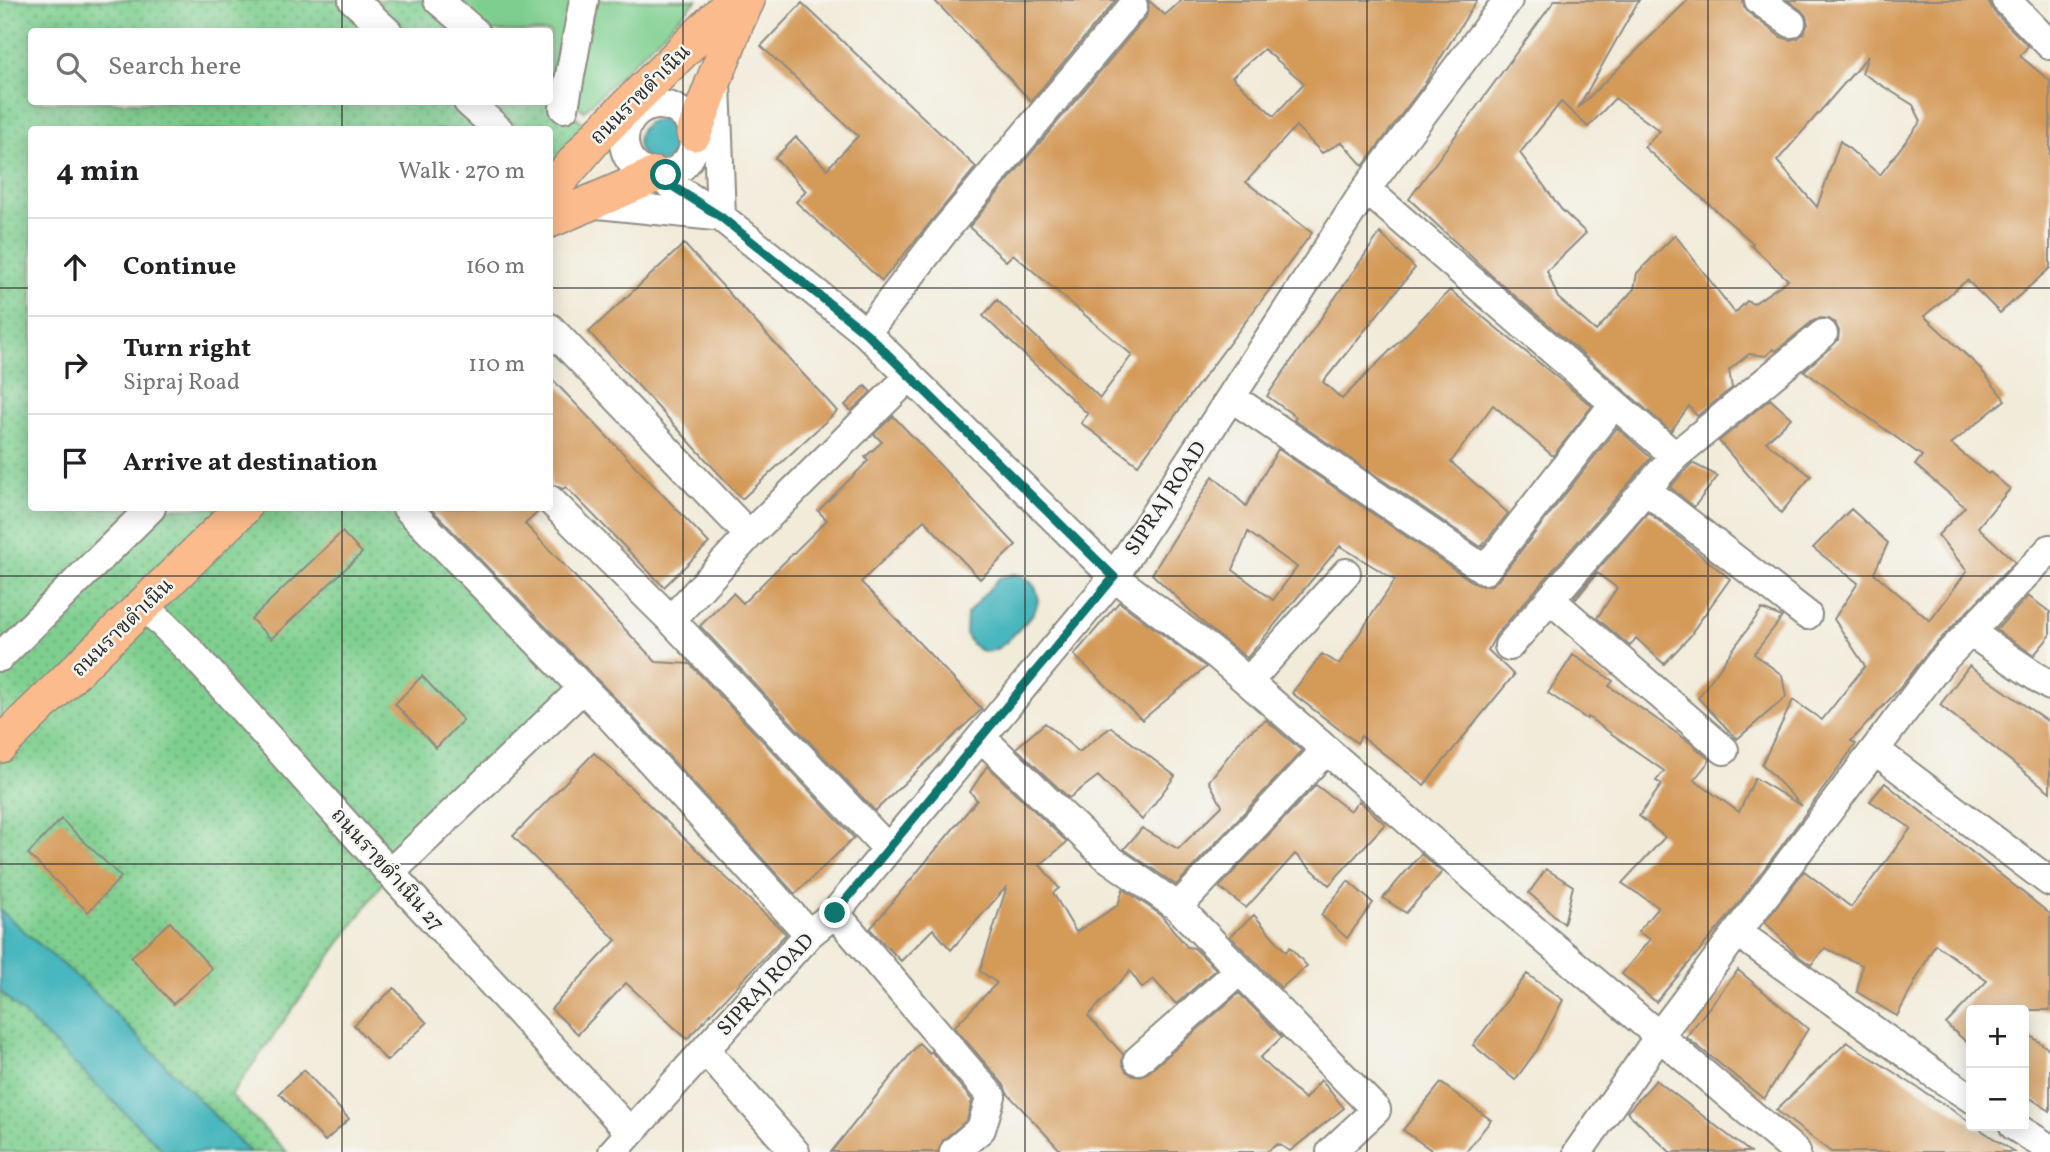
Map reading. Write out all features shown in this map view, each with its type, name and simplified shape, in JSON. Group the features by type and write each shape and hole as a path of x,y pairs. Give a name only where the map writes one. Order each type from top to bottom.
{"main road":[{"name":"ถนนราขดำเนิน","path":"553,181 734,0"},
{"name":"ถนนราขดำเนิน","path":"685,122 716,75 747,0"},
{"path":"553,219 588,203 642,167"},
{"name":"ถนนราขดำเนิน","path":"0,745 240,511"}],"street":[{"path":"352,0 384,28"},
{"path":"438,0 470,28"},
{"path":"584,0 557,101 642,167 721,217 866,333 1114,577 1217,655 1796,1152"},
{"name":"SIPRAJ ROAD","path":"621,1142 809,934 835,913 1114,577 1366,190 1507,0"},
{"path":"1759,0 1791,23"},
{"path":"2006,0 2050,45"},
{"path":"866,333 945,229 1133,6"},
{"path":"716,75 721,217"},
{"path":"652,81 685,122 694,144 685,164 666,175 642,167 624,140 631,120 638,113 657,105 685,122 721,217"},
{"path":"471,105 495,126"},
{"path":"1366,190 1675,456"},
{"path":"588,203 721,217"},
{"path":"553,331 749,535"},
{"path":"1509,646 1675,456 1823,334"},
{"path":"671,620 749,535 910,376"},
{"path":"1231,397 1485,570 1614,404"},
{"path":"1646,490 1807,615"},
{"path":"553,503 671,620 888,849"},
{"path":"0,657 148,511"},
{"path":"410,511 583,688 809,934"},
{"path":"1577,1152 1737,932 1940,663 2045,563"},
{"path":"1248,682 1346,573"},
{"path":"1550,599 1724,750"},
{"name":"ถนนราขดำเนิน 27","path":"145,606 194,655 390,873 621,1142"},
{"path":"1970,632 2050,686"},
{"path":"390,873 583,688"},
{"path":"981,737 1104,855 1178,907 1376,1110 1331,1152"},
{"path":"1178,907 1326,750"},
{"path":"1875,750 2050,882"},
{"path":"835,913 990,1096 981,1129 954,1152"},
{"path":"1737,932 1966,1094"},
{"path":"1138,1060 1239,971"},
{"path":"705,1050 795,1152"},
{"path":"2022,1131 2050,1149"}],"green space":[{"path":"0,0 436,0 470,28 28,28 28,105 553,105 553,98 598,135 553,188 553,126 28,126 28,511 410,511 583,688 390,873 231,1095 287,1152 0,1152"},
{"path":"453,0 697,0 584,111 553,84 553,28 486,28"}],"water":[{"path":"659,120 674,126 680,141 674,156 659,162 644,156 638,141 644,126"},
{"path":"1014,574 1026,578 1037,591 1035,610 1004,644 991,651 978,649 966,634 967,614 999,578"},
{"path":"0,910 95,993 250,1152 165,1152 0,991"}],"building":[{"path":"934,0 1116,0 1031,101"},
{"path":"1148,0 1165,15 1182,0 1477,0 1425,83 1363,166 1342,142 1322,153 1296,126 1246,182 1312,233 1138,465 1081,423 1088,414 983,316 997,300 1100,398 1132,355 1013,254 1006,261 969,227 1146,17","holes":["1264,49 1304,83 1274,116 1232,77"]},
{"path":"1555,0 1639,0 1578,108 1688,0 1743,0 1749,13 1781,37 1790,40 1804,33 1808,24 1801,10 1787,0 1988,0 1994,12 2028,46 2020,56 2050,81 2050,268 2000,313 1967,280 1924,316 1979,367 2005,400 1951,444 2010,489 1978,527 2015,562 1928,652 1900,688 1851,741 1856,744 1783,844 1727,918 1656,1002 1622,974 1650,939 1638,932 1658,907 1622,883 1665,837 1639,816 1662,784 1656,781 1664,771 1588,717 1587,719 1548,693 1573,655 1613,681 1609,686 1688,741 1710,760 1694,780 1739,812 1755,778 1802,806 1762,764 1793,700 1822,720 1865,666 1834,619 1858,583 1813,548 1851,509 1888,543 1874,573 1930,621 1967,571 1938,535 1965,507 1915,465 1922,456 1804,371 1838,340 1839,331 1829,319 1813,321 1766,356 1749,354 1729,370 1732,388 1697,416 1689,406 1671,431 1491,275 1409,199","holes":["1868,56 1862,73 1913,105 1921,121 1880,175 1840,141 1817,207 1777,161","1615,98 1660,131 1644,147 1753,243 1751,245 1788,280 1753,304 1747,301 1735,313 1675,235 1637,273 1634,289 1596,331 1558,298 1547,271 1586,233 1561,209 1520,153 1561,102 1588,127"]},
{"path":"802,3 976,167 882,281 796,202 806,191 775,158 796,137 827,169 858,136 761,46"},
{"path":"1380,233 1415,268 1323,382 1342,399 1450,290 1592,406 1553,456 1493,405 1451,462 1508,513 1481,547 1294,420 1296,417 1267,396"},
{"path":"684,244 837,411 742,499 589,332"},
{"path":"553,380 709,543 664,587 566,487 563,489 553,485"},
{"path":"865,386 871,392 851,411 845,405"},
{"path":"1770,399 1791,418 1766,442 1811,476 1781,513 1719,441"},
{"path":"893,416 1016,545 980,579 924,520 861,582 982,709 875,811 700,626 733,593 743,603 827,520 818,511 868,461 865,457 882,442 874,434"},
{"path":"1617,428 1651,458 1496,635 1488,650 1514,675 1424,785 1361,736 1357,743 1292,693 1322,654 1339,664 1395,580 1340,546 1247,658 1210,629 1152,574 1213,476 1246,506 1278,449 1476,584 1491,585 1498,580","holes":["1248,532 1297,567 1273,600 1233,570"]},
{"path":"1692,463 1718,476 1694,507 1670,487"},
{"path":"433,511 538,511 525,524 656,662 690,664 854,838 795,894 620,703"},
{"path":"1648,512 1730,579 1693,633 1664,664 1636,638 1630,646 1597,618 1617,588 1597,573 1576,599 1574,597"},
{"path":"342,532 362,553 271,639 251,619"},
{"path":"2028,596 2050,612 2050,636 2034,655 1996,630"},
{"path":"1119,602 1206,667 1142,720 1074,655"},
{"path":"1762,609 1782,617 1754,654 1782,675 1786,697 1737,739 1698,698"},
{"path":"1969,666 2050,723 2050,792 1940,705"},
{"path":"422,676 463,720 436,748 395,704"},
{"path":"1266,720 1302,751 1176,885 1124,849 1142,828 1178,849 1222,806 1209,781 1243,737"},
{"path":"1045,723 1079,752 1111,727 1175,776 1142,820 1098,776 1069,798 1016,748"},
{"path":"594,753 786,934 687,1039 626,983 578,1034 551,1009 616,940 513,836"},
{"path":"987,766 1067,842 1040,865 1059,888 1053,893 1076,932 1118,905 1123,889 1161,915 1187,947 1194,948 1216,969 1176,1004 1153,979 1142,988 1130,971 1088,1016 1123,1054 1122,1063 1126,1071 1133,1076 1149,1072 1239,993 1282,1037 1260,1058 1305,1099 1321,1080 1344,1108 1290,1151 1278,1144 1266,1152 1062,1152 1007,1093 1004,1085 954,1027 997,983 980,971 1007,886 951,950 933,929 901,961 870,929 977,800 970,792"},
{"path":"1885,783 2050,914 2050,1010 2029,1010 2029,1005 1966,1005 1966,1042 1946,1024 1987,981 1935,944 1897,1016 1857,992 1862,965 1825,948 1811,965 1797,955 1765,922 1804,871 1851,907 1911,828 1870,801"},
{"path":"1316,785 1350,811 1359,801 1385,824 1329,885 1295,854 1246,908 1219,887"},
{"path":"61,819 121,877 88,912 28,854"},
{"path":"1421,854 1442,872 1406,913 1383,898"},
{"path":"1546,869 1573,886 1564,924 1529,893"},
{"path":"1348,881 1373,903 1347,938 1321,915"},
{"path":"1254,915 1286,952 1290,947 1307,966 1281,988 1230,936"},
{"path":"170,922 212,969 173,1004 131,957"},
{"path":"1738,970 1808,1029 1764,1099 1686,1037"},
{"path":"1527,974 1563,1000 1537,1050 1515,1080 1473,1045"},
{"path":"394,988 427,1023 387,1061 354,1025"},
{"path":"2029,1035 2050,1050 2050,1111 2029,1097"},
{"path":"1847,1042 1963,1117 1966,1119 1966,1131 1982,1131 2014,1152 1831,1152 1776,1110"},
{"path":"919,1043 929,1053 931,1051 972,1100 967,1120 943,1140 938,1152 831,1152"},
{"path":"304,1070 349,1119 325,1141 279,1093"},
{"path":"1656,1080 1750,1152 1670,1152 1627,1112"},
{"path":"1441,1083 1491,1120 1466,1152 1434,1152 1403,1130"}],"route":[{"path":"666,175 655,175 721,217 866,333 1114,577 835,913"}]}
